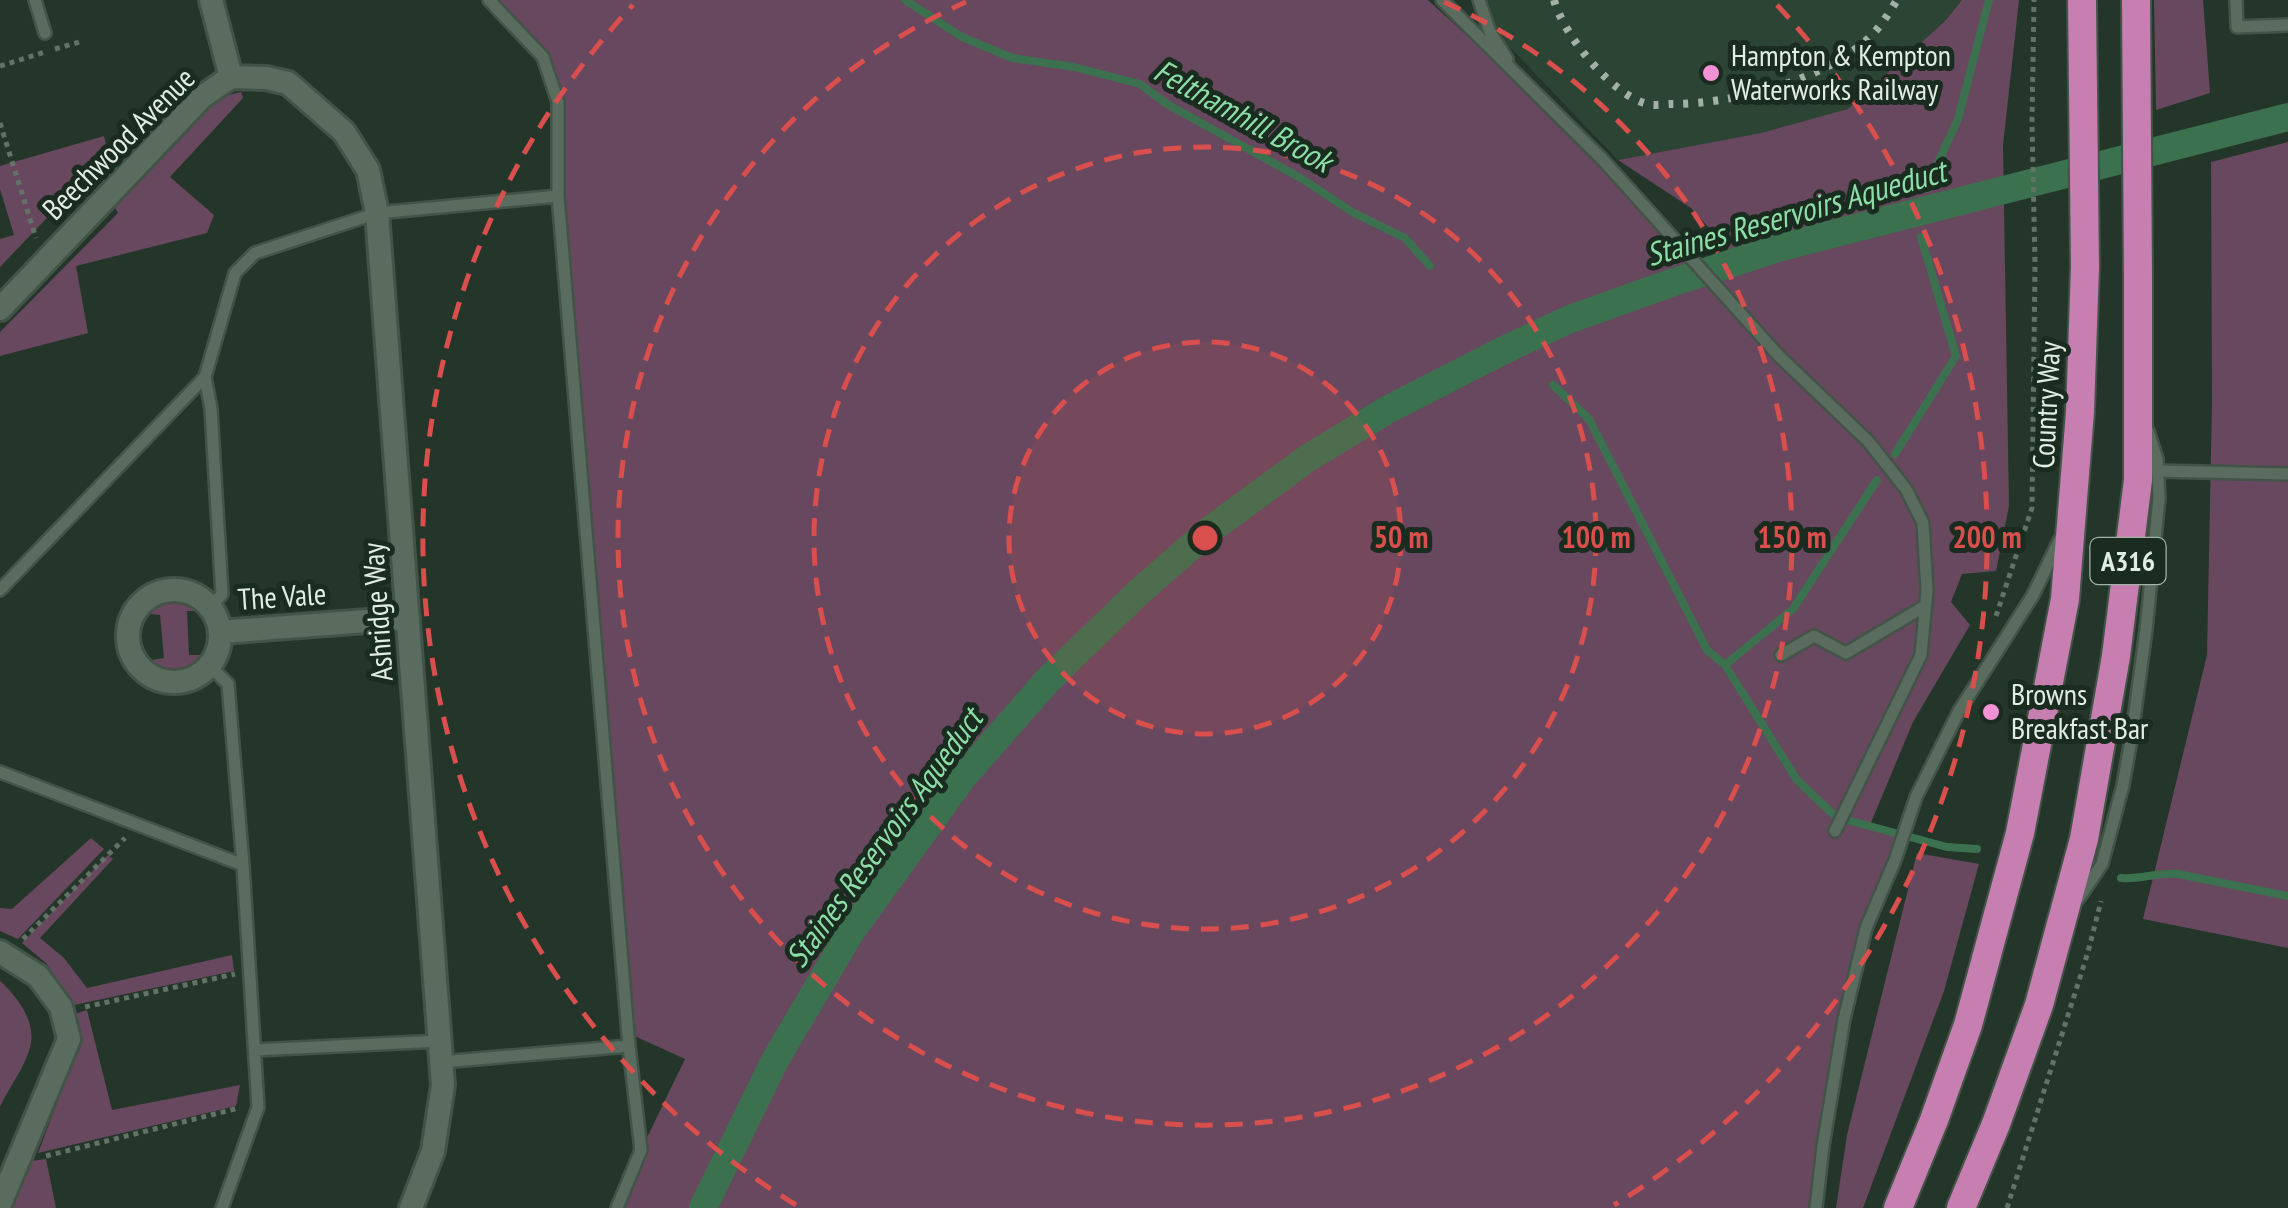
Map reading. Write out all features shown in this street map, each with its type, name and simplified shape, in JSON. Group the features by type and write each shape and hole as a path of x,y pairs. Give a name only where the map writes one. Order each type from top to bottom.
{"highway":[{"name":"Country Way","path":"1898,1208 1968,1025 2020,833 2065,600 2080,412 2084,268 2082,0"},
{"name":"A316","path":"1961,1208 2039,1005 2084,839 2116,656 2138,480 2136,0"}],"street":[{"path":"211,0 238,77"},
{"name":"Ashridge Way","path":"238,77 288,84 344,132 368,170 376,212 443,1085 433,1151 411,1208"},
{"name":"Beechwood Avenue","path":"0,309 202,97 238,77"},
{"name":"The Vale","path":"170,590 186,590 200,596 211,607 221,632 210,666 184,682 154,678 132,657 128,642 133,613 143,601 170,590"},
{"name":"The Vale","path":"221,632 408,618"},
{"path":"0,1204 69,1039 61,1007 38,976 3,954"}],"lane":[{"path":"35,0 45,33"},
{"path":"489,0 542,57 558,102 558,196 641,1150 617,1208"},
{"path":"1442,0 1603,160 1779,356 1868,441 1906,489 1923,523 1926,590 1921,655 1835,831"},
{"path":"1478,0 1490,32 1518,77"},
{"path":"2236,0 2237,27 2288,24"},
{"path":"211,607 222,594 211,409 205,376 234,274 255,252 376,212 558,196"},
{"path":"0,590 205,376"},
{"path":"2062,923 2102,864 2132,734 2159,498 2157,459 2138,403"},
{"path":"2158,470 2288,474"},
{"path":"1816,1208 1844,1020 1866,928 1916,797 1959,711 2033,595 2074,513"},
{"path":"1781,655 1814,636 1846,653 1925,606"},
{"path":"210,666 228,684 258,1103 222,1208"},
{"path":"0,772 243,865"},
{"path":"255,1050 629,1046"}],"path":[{"path":"1996,650 1996,614 2032,508 2034,0"},
{"path":"0,123 36,238 54,253"},
{"path":"3,954 135,824"},
{"path":"63,1015 250,970"},
{"path":"23,1153 40,1157 258,1103"}],"shaded area":[{"path":"489,0 1428,0 1603,160 1670,235 1715,277 1744,267 1691,208 1618,160 1761,133 1848,109 1945,21 1962,0 2019,0 2003,145 2009,506 1996,571 1962,574 1951,602 1970,625 1913,722 1870,825 1903,835 1866,928 1816,1208 617,1208 685,1059 628,1033 558,196 558,102 543,57"},
{"name":"Hampton & Kempton Waterworks Railway","path":"1488,0 1962,0 1945,21 1849,109 1762,133 1618,160 1499,36"},
{"path":"2154,0 2203,0 2210,93 2156,110"},
{"path":"241,92 243,98 170,177 214,215 207,233 76,266 88,333 0,356 0,332 118,213 114,206 220,97"},
{"path":"104,136 108,154 0,267 0,239 14,235 0,189 0,166"},
{"path":"2288,142 2288,948 2143,919 2207,655 2211,162"},
{"path":"170,598 186,600 198,611 187,611 189,655 203,655 192,667 179,671 165,669 152,660 164,658 160,615 150,614 157,602"},
{"path":"91,838 104,849 18,939 0,931 0,908 12,909"},
{"path":"1917,853 1979,864 1944,991 1863,1208 1836,1208 1847,1135"},
{"path":"108,855 113,859 40,938 64,958 87,988 232,955 234,971 74,1005 46,963 22,943"},
{"path":"0,981 23,1009 31,1043 0,1107"},
{"path":"87,1010 112,1110 240,1085 236,1106 38,1153 77,1050 75,1014"},
{"path":"46,1159 56,1208 11,1208 31,1161"}],"waterway":[{"name":"Felthamhill Brook","path":"905,0 962,37 1012,58 1074,67 1140,84 1167,104 1304,180 1352,212 1405,238 1430,266"},
{"path":"1926,189 1958,119 1989,0"},
{"name":"Staines Reservoirs Aqueduct","path":"703,1208 774,1062 850,933 963,777 1047,681 1140,591 1210,530 1308,458 1387,410 1502,351 1570,319 1674,282 1778,248 2288,117"},
{"path":"1895,454 1956,356 1921,237"},
{"name":"Felthamhill Brook","path":"1553,385 1589,419 1707,650 1725,665 1797,780 1836,817 1947,847 1977,849"},
{"path":"1725,665 1793,609 1877,480"},
{"name":"Felthamhill Brook","path":"2121,878 2178,874 2288,896"}],"railway":[{"path":"1554,0 1578,46 1605,77 1634,99 1657,105 1722,100 1803,78 1851,53 1870,37 1897,0"}],"place":[{"name":"Hampton & Kempton Waterworks Railway","path":"1711,73"},
{"name":"Browns Breakfast Bar","path":"1991,712"}]}
